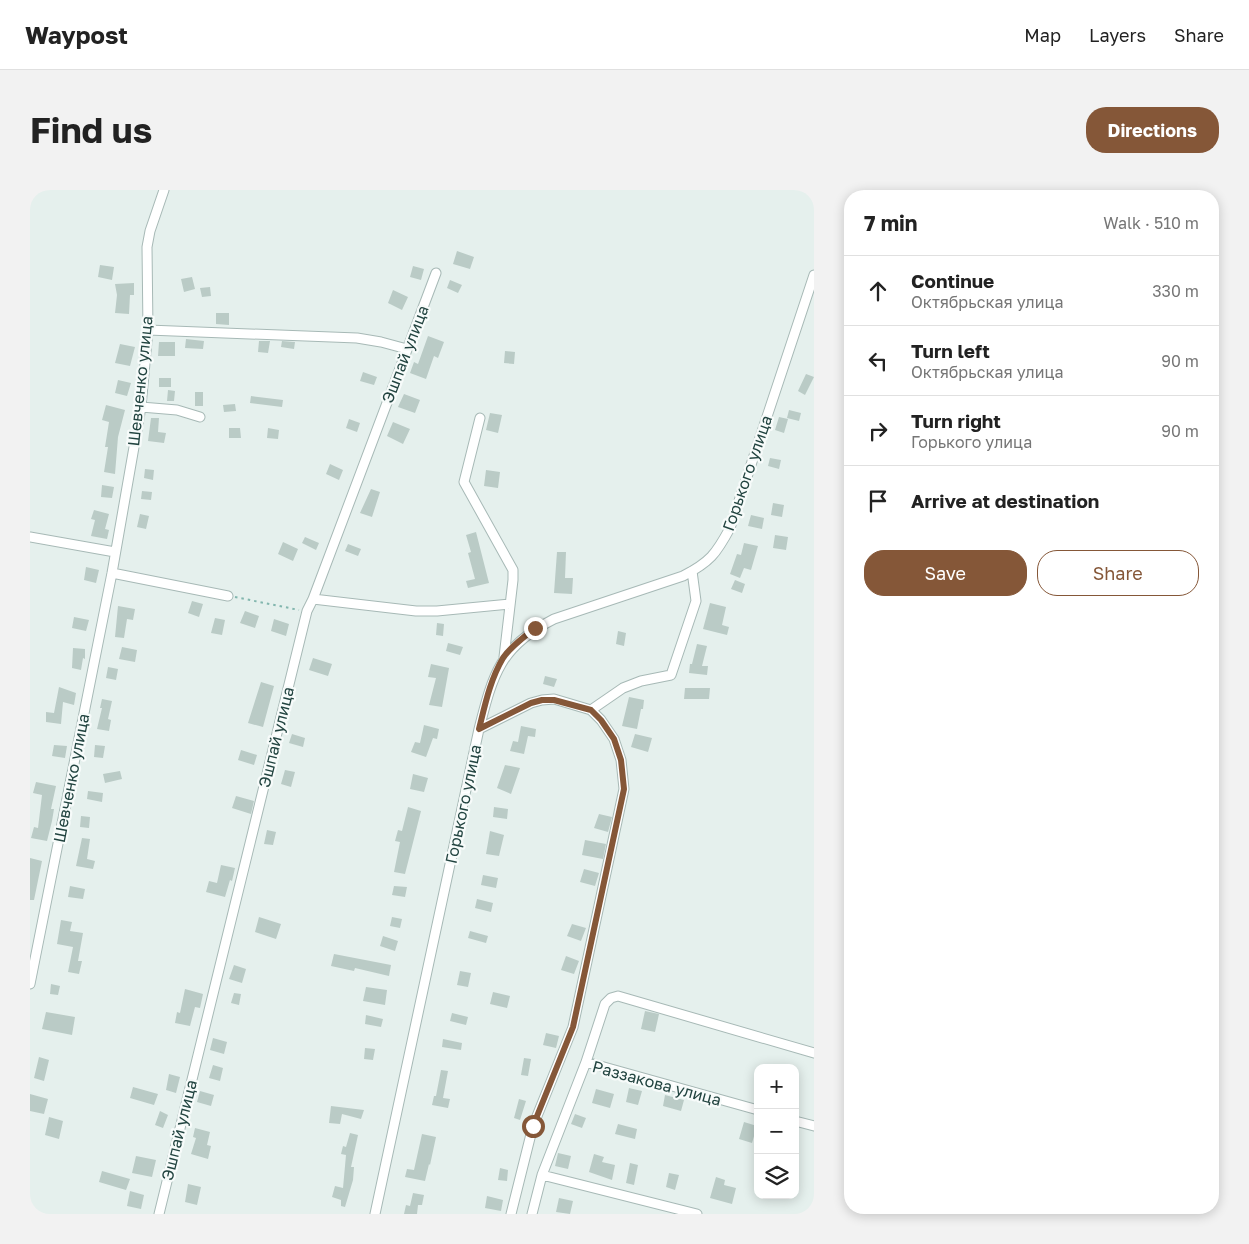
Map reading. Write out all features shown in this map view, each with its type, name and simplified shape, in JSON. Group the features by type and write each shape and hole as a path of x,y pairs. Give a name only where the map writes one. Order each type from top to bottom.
{"street":[{"name":"Шевченко улица","path":"30,984 112,573 141,407 148,330 147,247 150,231 164,190"},
{"name":"Эшпай улица","path":"159,1214 307,611 436,272"},
{"name":"Горького улица","path":"375,1214 479,729 489,691 504,658 516,643 535,628 554,619 649,588 692,571 702,566 718,551 730,528 814,275"},
{"path":"148,330 357,338 407,349"},
{"path":"141,407 177,410 200,417"},
{"path":"480,418 464,482 513,570 504,658"},
{"path":"30,537 115,552"},
{"path":"591,710 622,688 641,681 671,675 696,601 692,571"},
{"path":"112,573 228,596"},
{"path":"313,599 437,612 510,604"},
{"path":"479,729 531,703 542,700 554,700 591,710 601,720 614,739 621,760 624,789 573,1027 533,1126 512,1214"},
{"path":"586,1062 604,1004 610,998 622,996 814,1053"},
{"name":"Раззакова улица","path":"532,1214 542,1174 586,1062 754,1109"},
{"path":"799,1121 814,1126"},
{"path":"542,1174 697,1214"}],"path":[{"path":"228,596 307,611"}],"building":[{"path":"457,251 474,257 470,269 453,264"},
{"path":"100,265 114,267 112,280 98,277"},
{"path":"413,266 424,269 421,280 410,277"},
{"path":"192,277 195,289 184,292 181,279"},
{"path":"450,280 462,285 458,293 447,288"},
{"path":"134,283 134,295 130,295 129,314 115,313 117,295 115,284"},
{"path":"210,287 211,296 202,297 200,288"},
{"path":"393,290 408,297 402,310 388,303"},
{"path":"216,313 229,313 229,325 216,324"},
{"path":"428,336 444,342 438,358 434,356 426,379 410,373 414,362 418,364"},
{"path":"186,339 204,341 203,349 185,348"},
{"path":"259,341 270,341 268,353 258,352"},
{"path":"282,341 295,342 294,349 281,347"},
{"path":"159,342 175,342 175,356 158,356"},
{"path":"120,344 135,347 130,366 115,363"},
{"path":"505,351 515,352 514,364 504,363"},
{"path":"363,372 377,377 374,385 360,381"},
{"path":"806,374 814,377 805,395 798,391"},
{"path":"159,378 171,378 171,387 159,387"},
{"path":"118,380 131,383 127,396 115,393"},
{"path":"168,390 175,391 174,401 167,401"},
{"path":"195,392 203,392 203,406 195,406"},
{"path":"404,394 420,400 415,413 398,407"},
{"path":"251,396 283,400 282,407 250,403"},
{"path":"235,404 236,411 224,412 223,405"},
{"path":"106,405 125,410 118,437 115,474 104,472 109,422 102,420"},
{"path":"789,410 801,413 799,421 787,418"},
{"path":"490,413 502,415 498,433 486,430"},
{"path":"779,417 788,419 784,433 775,430"},
{"path":"151,418 159,418 158,432 166,433 164,443 148,441"},
{"path":"349,419 360,423 357,432 346,428"},
{"path":"393,422 410,429 403,444 387,436"},
{"path":"229,428 240,428 241,438 229,438"},
{"path":"268,428 279,430 278,439 267,438"},
{"path":"770,458 781,460 779,469 768,466"},
{"path":"330,464 343,470 339,480 326,474"},
{"path":"145,469 154,470 153,480 144,478"},
{"path":"486,470 500,472 498,488 484,486"},
{"path":"102,485 114,487 112,498 101,497"},
{"path":"371,489 380,492 372,517 360,513"},
{"path":"142,491 152,492 151,500 141,499"},
{"path":"773,503 784,505 782,517 771,515"},
{"path":"94,510 109,514 105,529 109,530 107,539 91,536 95,520 91,519"},
{"path":"140,514 149,516 146,529 137,527"},
{"path":"751,515 764,518 762,529 748,526"},
{"path":"476,532 489,583 468,588 466,581 475,579 468,553 471,552 466,535"},
{"path":"775,535 788,537 786,550 773,548"},
{"path":"305,537 319,543 316,550 302,543"},
{"path":"283,542 298,549 293,561 278,554"},
{"path":"744,543 758,546 751,570 744,568 740,578 730,574 737,554 741,555"},
{"path":"348,544 361,549 358,556 345,551"},
{"path":"557,552 566,552 565,578 573,578 572,594 554,593"},
{"path":"86,567 99,570 96,583 84,580"},
{"path":"735,580 745,584 742,593 731,589"},
{"path":"192,601 203,604 199,617 188,613"},
{"path":"710,603 726,607 722,625 729,627 727,635 703,629"},
{"path":"118,606 135,609 133,620 127,619 124,638 115,637"},
{"path":"245,611 259,616 255,628 240,623"},
{"path":"74,617 89,620 86,631 72,628"},
{"path":"215,618 225,620 222,635 211,633"},
{"path":"274,619 289,624 286,636 271,631"},
{"path":"437,623 444,624 443,636 436,635"},
{"path":"618,631 626,633 624,646 616,644"},
{"path":"448,643 463,647 460,655 446,651"},
{"path":"697,644 707,646 702,666 708,666 707,675 689,673"},
{"path":"122,647 137,650 135,662 119,659"},
{"path":"73,648 85,649 85,659 83,658 81,670 72,668"},
{"path":"313,658 332,664 328,676 309,670"},
{"path":"431,664 449,668 442,707 429,705 436,678 428,677"},
{"path":"108,667 118,669 116,680 106,678"},
{"path":"545,676 557,679 554,687 543,684"},
{"path":"261,682 274,686 263,727 248,723"},
{"path":"59,687 76,693 74,705 63,702 61,724 46,722 46,712 54,713"},
{"path":"685,688 710,688 709,699 684,699"},
{"path":"629,697 644,700 637,729 622,726"},
{"path":"102,699 112,701 108,719 111,720 109,731 97,729"},
{"path":"424,725 439,729 437,739 433,738 426,757 411,752 415,742 420,743"},
{"path":"521,726 536,729 535,737 528,736 524,754 510,751 513,741 518,742"},
{"path":"292,734 305,738 303,747 289,743"},
{"path":"635,734 652,738 648,752 631,747"},
{"path":"54,745 67,746 65,758 52,756"},
{"path":"95,745 105,746 103,758 94,757"},
{"path":"241,750 257,755 254,765 238,760"},
{"path":"505,765 520,768 511,794 497,788"},
{"path":"285,770 295,772 291,787 281,784"},
{"path":"120,771 122,779 105,783 103,774"},
{"path":"413,774 428,778 424,792 410,789"},
{"path":"36,782 56,786 51,809 54,809 47,841 31,838 34,827 38,828 42,795 33,793"},
{"path":"88,791 103,793 102,802 87,799"},
{"path":"236,796 254,801 251,814 232,808"},
{"path":"408,807 421,811 405,874 394,872 400,842 395,841 398,830 402,831"},
{"path":"494,807 508,809 507,819 493,817"},
{"path":"599,814 612,817 608,832 594,828"},
{"path":"81,816 90,817 89,828 80,827"},
{"path":"267,830 276,832 273,845 264,844"},
{"path":"490,831 504,835 499,856 486,854"},
{"path":"82,838 90,839 87,859 95,861 93,869 76,866"},
{"path":"585,840 606,844 603,859 582,855"},
{"path":"30,858 42,861 34,900 30,900"},
{"path":"221,865 235,868 225,897 206,892 209,881 217,883"},
{"path":"584,869 599,873 595,886 580,882"},
{"path":"483,875 498,878 496,888 481,885"},
{"path":"70,886 85,889 83,899 68,897"},
{"path":"394,886 407,887 405,897 392,895"},
{"path":"477,899 493,903 491,912 475,908"},
{"path":"259,917 281,924 276,939 255,932"},
{"path":"392,917 402,919 400,928 390,926"},
{"path":"61,920 72,922 70,931 83,933 78,961 82,961 79,974 68,972 73,947 57,944"},
{"path":"572,924 586,928 581,941 567,936"},
{"path":"470,931 488,936 486,943 468,938"},
{"path":"383,936 398,941 395,951 380,946"},
{"path":"334,954 391,965 389,976 355,968 354,971 331,966"},
{"path":"566,956 579,961 574,974 561,970"},
{"path":"234,965 246,969 242,983 229,979"},
{"path":"460,971 471,973 468,987 457,985"},
{"path":"51,984 60,986 58,995 50,994"},
{"path":"366,987 387,990 385,1005 363,1001"},
{"path":"185,989 203,994 200,1008 195,1007 190,1026 175,1023 177,1012 180,1013"},
{"path":"493,992 510,996 507,1008 490,1004"},
{"path":"234,993 241,994 239,1005 231,1003"},
{"path":"645,1011 659,1014 655,1032 641,1029"},
{"path":"46,1012 75,1017 72,1035 42,1029"},
{"path":"452,1013 468,1017 466,1025 450,1021"},
{"path":"366,1015 383,1019 381,1027 365,1024"},
{"path":"546,1033 559,1036 556,1048 543,1045"},
{"path":"213,1038 227,1042 224,1054 210,1050"},
{"path":"443,1039 462,1043 461,1050 442,1047"},
{"path":"365,1048 375,1049 373,1060 364,1059"},
{"path":"39,1057 49,1060 44,1081 34,1078"},
{"path":"524,1058 531,1059 528,1076 521,1075"},
{"path":"213,1065 223,1068 220,1081 209,1078"},
{"path":"441,1070 448,1071 443,1098 450,1099 448,1108 432,1105 434,1096 436,1096"},
{"path":"169,1074 180,1077 176,1093 166,1090"},
{"path":"133,1087 158,1094 154,1105 130,1098"},
{"path":"629,1088 642,1091 638,1105 626,1102"},
{"path":"596,1089 614,1094 610,1108 592,1103"},
{"path":"200,1091 214,1095 211,1106 197,1102"},
{"path":"30,1094 48,1099 44,1114 30,1111"},
{"path":"665,1095 684,1100 681,1111 663,1106"},
{"path":"519,1099 526,1101 520,1120 514,1118"},
{"path":"331,1106 364,1110 361,1119 342,1114 340,1124 329,1123"},
{"path":"160,1111 168,1115 163,1128 155,1125"},
{"path":"575,1114 586,1118 582,1128 571,1124"},
{"path":"49,1117 63,1121 59,1139 45,1135"},
{"path":"744,1122 754,1125 752,1143 739,1139"},
{"path":"618,1124 637,1129 635,1139 615,1134"},
{"path":"195,1128 210,1132 207,1145 211,1146 208,1159 191,1154 196,1138 193,1137"},
{"path":"350,1133 358,1135 351,1167 354,1167 353,1180 345,1207 341,1206 341,1200 332,1197 335,1186 343,1188 346,1155 341,1154 343,1146 346,1147"},
{"path":"422,1134 436,1137 425,1181 405,1177 407,1169 414,1170"},
{"path":"558,1153 571,1156 568,1169 555,1166"},
{"path":"594,1154 604,1157 602,1162 615,1165 612,1180 589,1172"},
{"path":"136,1156 156,1160 152,1177 132,1173"},
{"path":"630,1163 638,1165 634,1185 626,1183"},
{"path":"500,1168 508,1170 507,1181 498,1180"},
{"path":"102,1171 130,1179 126,1190 99,1182"},
{"path":"669,1173 679,1175 675,1190 666,1187"},
{"path":"716,1177 725,1180 724,1185 736,1188 732,1204 710,1198"},
{"path":"188,1184 201,1187 197,1205 185,1202"},
{"path":"130,1191 144,1195 141,1209 127,1206"},
{"path":"413,1193 424,1195 422,1205 418,1205 417,1214 404,1214 406,1205 410,1206"},
{"path":"487,1196 503,1200 501,1211 485,1208"},
{"path":"559,1198 573,1201 570,1214 556,1212"}],"route":[{"path":"533,1126 573,1027 624,789 621,760 614,739 601,720 591,710 554,700 542,700 531,703 479,729 489,691 504,658 516,643 535,628"}]}
